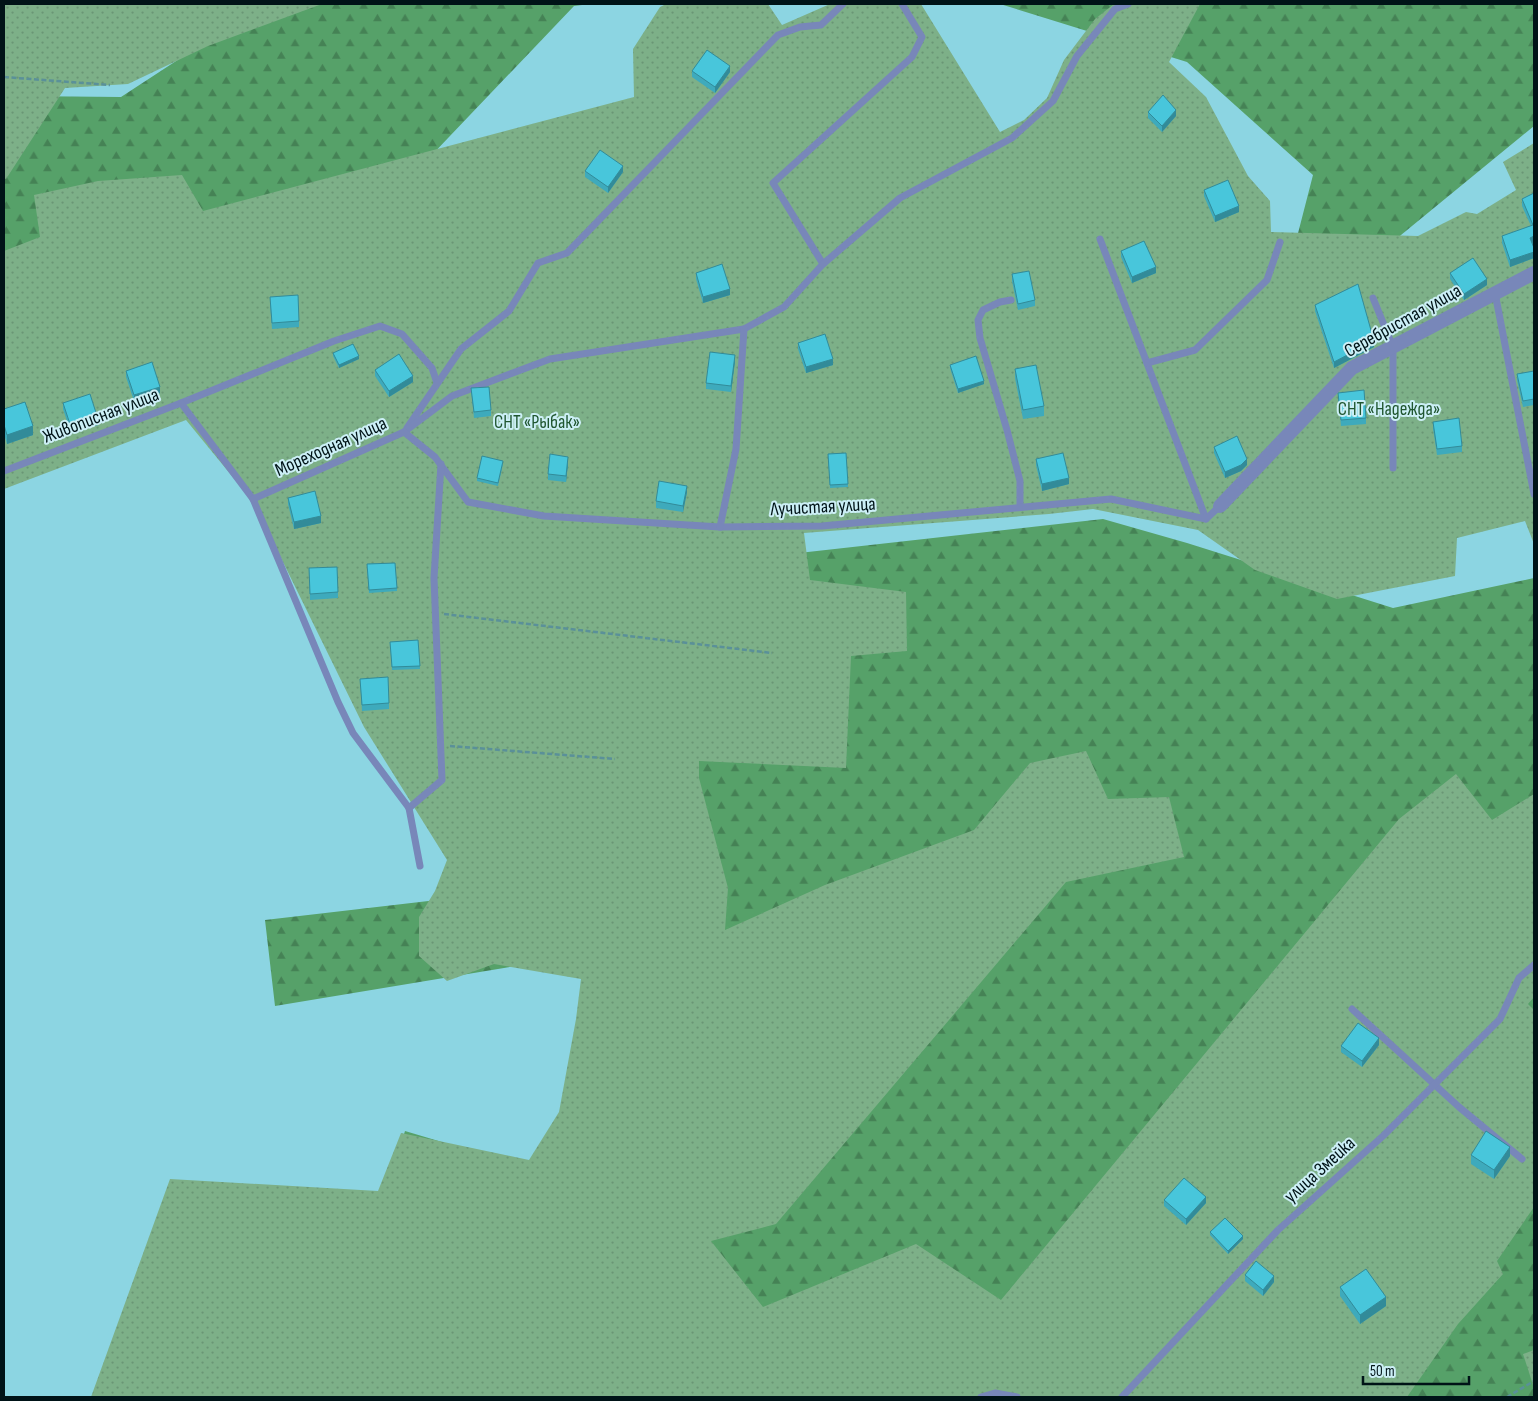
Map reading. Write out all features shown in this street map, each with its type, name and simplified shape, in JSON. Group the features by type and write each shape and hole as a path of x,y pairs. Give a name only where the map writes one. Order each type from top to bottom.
{"street":[{"name":"Серебристая улица","path":"1220,506 1352,368 1534,272"}],"lane":[{"path":"404,432 461,349 509,311 538,263 567,254 778,35 800,27 821,25 843,4"},
{"path":"824,264 773,183 912,57 922,37 902,4"},
{"path":"404,432 452,396 550,359 744,329 784,307 824,264 900,198 1012,138 1053,101 1077,56 1115,9 1128,4"},
{"path":"1100,239 1206,519 1220,506"},
{"path":"1147,363 1195,350 1267,280 1280,242"},
{"path":"1495,293 1534,494"},
{"path":"1373,298 1393,347 1393,468"},
{"path":"1011,300 1000,302 983,310 978,320 980,338 1008,430 1020,481 1020,507"},
{"path":"181,403 334,340 380,326 402,334 432,368 438,383"},
{"path":"720,527 736,449 744,329"},
{"name":"Живописная улица","path":"4,471 181,403 253,498 338,702 353,733 409,808"},
{"name":"Мореходная улица","path":"253,498 404,432 441,464"},
{"path":"420,866 409,808 442,780 434,578 441,464"},
{"name":"Лучистая улица","path":"441,464 468,502 544,516 720,527 822,526 1111,498 1206,519"},
{"name":"улица Змейка","path":"1122,1397 1278,1230 1383,1136 1500,1019 1519,978 1534,965"},
{"path":"1352,1009 1458,1107 1522,1159"},
{"path":"981,1397 995,1393 1017,1397"}],"path":[{"path":"4,77 110,86"},
{"path":"435,613 772,652"},
{"path":"440,746 614,759"},
{"path":"1507,1397 1534,1381"}],"green space":[{"path":"4,4 322,4 208,46 128,84 65,88 6,179 4,178"},
{"path":"85,4 590,4 574,6 408,180 4,330 4,117 19,96 121,97 196,48"},
{"name":"СНТ «Рыбак»","path":"666,4 768,4 782,25 830,4 921,4 1000,132 1024,120 1047,98 1064,60 1095,19 1114,4 1200,4 1169,62 1206,97 1248,176 1270,201 1271,232 1418,236 1466,212 1477,214 1516,190 1503,162 1534,143 1534,544 1525,521 1457,538 1455,576 1337,599 1255,570 1198,530 1093,509 804,533 810,580 906,592 907,651 851,656 846,768 699,761 699,778 728,888 725,930 825,885 974,830 1030,763 1086,751 1108,799 1169,797 1184,857 1066,882 776,1224 711,1241 763,1307 916,1244 1001,1300 1399,819 1456,774 1492,820 1534,794 1534,997 1528,1004 1534,1010 1534,1207 1497,1261 1503,1274 1458,1324 1407,1397 91,1397 170,1179 378,1191 401,1133 529,1160 559,1112 576,1019 581,979 494,964 447,981 419,956 419,917 435,891 447,860 364,727 254,503 186,420 4,489 4,251 40,237 34,195 98,181 182,175 203,211 634,97 633,49 660,7"},
{"path":"1000,4 1534,4 1534,126 1401,235 1241,394 1287,276 1313,175 1187,62"},
{"path":"1103,519 1187,543 1393,608 1534,578 1534,1397 104,1397 376,1221 405,1131 553,1175 594,953 275,1006 265,920 437,900 790,554"},
{"path":"1534,1350 1534,1388 1523,1354"}],"building":[{"path":"707,50 730,66 715,87 692,71"},
{"path":"1163,95 1176,110 1162,126 1148,112"},
{"path":"600,150 623,166 608,187 585,171"},
{"path":"1228,180 1239,206 1215,216 1204,190"},
{"path":"1534,193 1534,236 1530,238 1534,252 1510,260 1502,236 1533,225 1522,199"},
{"path":"1144,241 1156,267 1132,277 1121,251"},
{"path":"1473,258 1487,279 1464,294 1450,273"},
{"path":"722,264 730,289 703,297 696,273"},
{"path":"1029,271 1035,300 1018,304 1012,274"},
{"path":"1358,284 1374,341 1334,362 1315,305"},
{"path":"298,295 299,321 272,323 270,297"},
{"path":"825,334 833,359 806,367 798,343"},
{"path":"353,344 359,356 339,365 333,353"},
{"path":"710,352 735,355 731,386 706,383"},
{"path":"399,354 413,376 389,391 375,370"},
{"path":"976,356 984,381 958,389 950,365"},
{"path":"152,362 160,387 134,395 126,371"},
{"path":"1036,365 1044,406 1023,410 1015,369"},
{"path":"1534,371 1534,399 1523,401 1517,374"},
{"path":"489,387 491,410 474,412 471,388"},
{"path":"1364,390 1366,418 1341,420 1338,393"},
{"path":"90,394 98,419 71,427 63,403"},
{"path":"25,402 33,426 7,435 4,425 4,409"},
{"path":"1459,418 1462,446 1437,449 1433,422"},
{"path":"1237,436 1247,459 1241,465 1225,472 1214,447"},
{"path":"846,453 848,484 830,485 828,454"},
{"path":"1063,453 1069,478 1042,484 1036,459"},
{"path":"550,454 568,457 566,476 548,474"},
{"path":"482,456 503,461 498,483 477,478"},
{"path":"659,481 687,486 683,506 656,501"},
{"path":"315,491 321,516 294,522 288,498"},
{"path":"395,563 397,588 369,590 367,564"},
{"path":"337,567 338,592 310,594 309,568"},
{"path":"418,640 420,666 392,667 390,642"},
{"path":"388,677 389,703 362,705 360,679"},
{"path":"1358,1023 1379,1038 1362,1061 1341,1046"},
{"path":"1486,1131 1510,1147 1494,1170 1471,1155"},
{"path":"1184,1178 1206,1197 1186,1219 1164,1200"},
{"path":"1225,1218 1243,1236 1228,1251 1210,1232"},
{"path":"1256,1261 1274,1276 1263,1290 1245,1275"},
{"path":"1366,1269 1386,1297 1360,1315 1340,1287"}],"park label":[{"name":"СНТ «Надежда»","path":"1389,409"}]}
